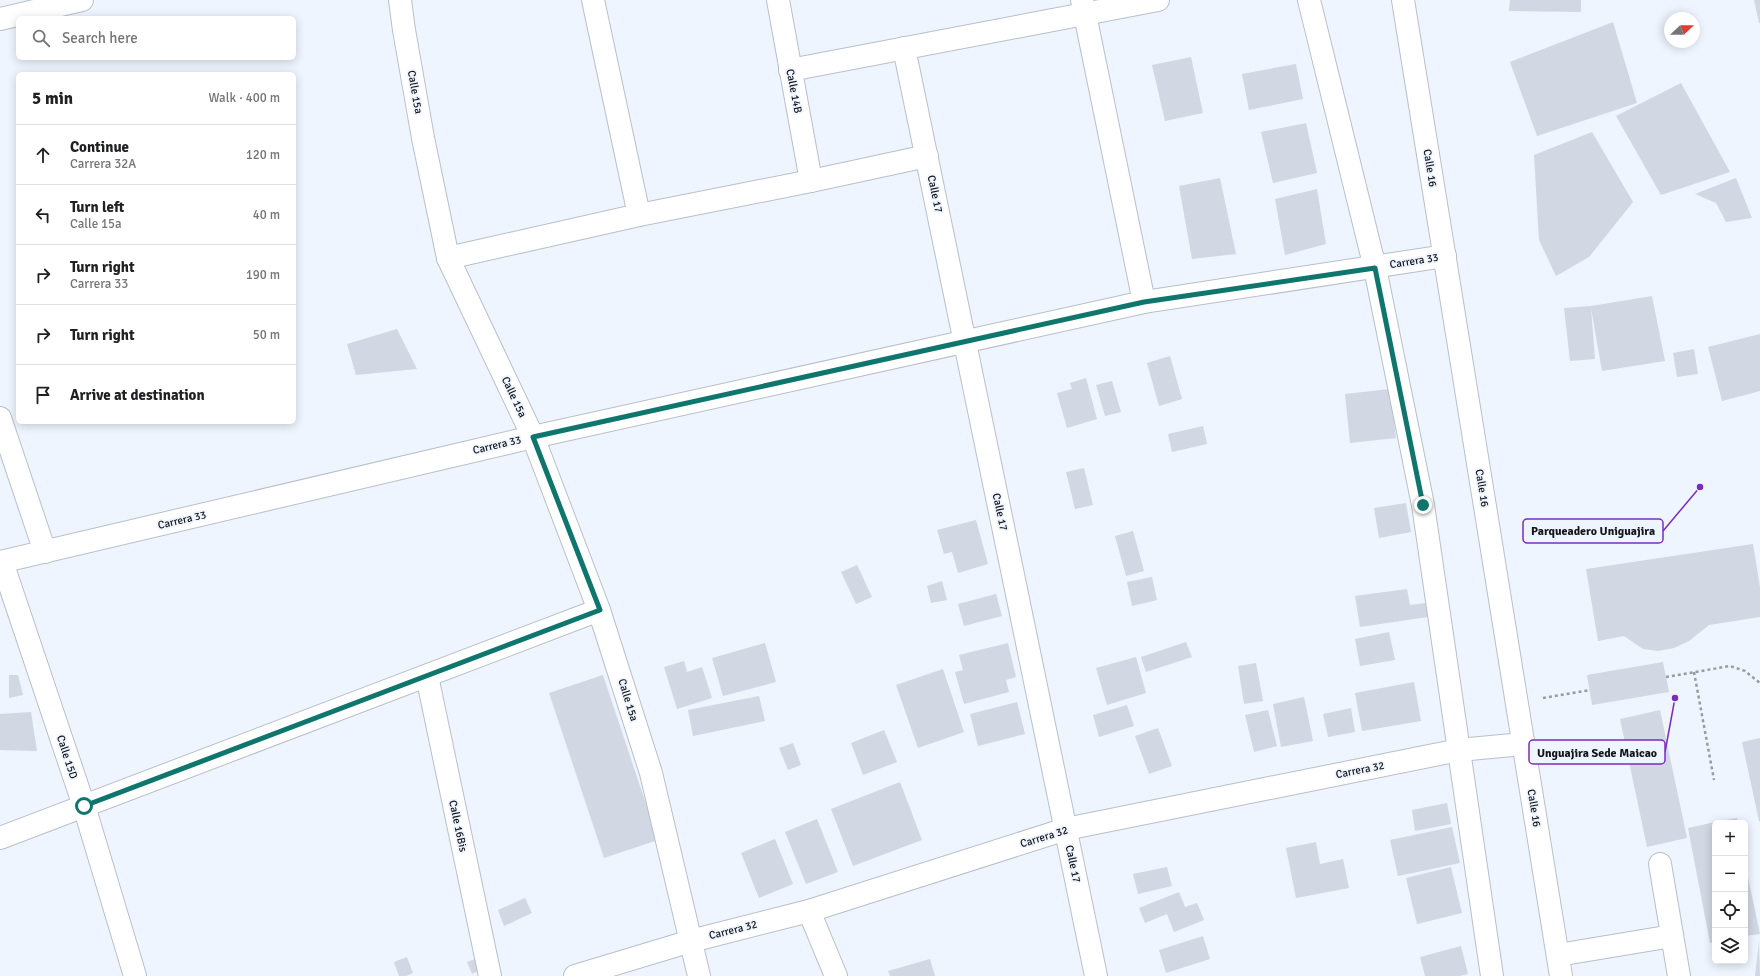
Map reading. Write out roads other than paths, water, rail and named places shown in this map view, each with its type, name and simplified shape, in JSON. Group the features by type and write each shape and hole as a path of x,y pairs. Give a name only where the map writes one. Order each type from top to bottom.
{"main road":[{"path":"0,19 82,0"},
{"name":"Calle 15a","path":"400,0 423,138 448,258 533,437 600,610 651,773 699,976"},
{"path":"593,0 639,215"},
{"name":"Calle 14B","path":"778,0 811,181"},
{"path":"790,70 904,48 1084,7 1158,0"},
{"path":"1309,0 1375,268 1423,505 1492,976"},
{"name":"Calle 16","path":"1403,0 1559,966"},
{"path":"1084,7 1144,302"},
{"name":"Calle 17","path":"904,48 1096,976"},
{"path":"448,258 639,215 811,181 927,156"},
{"name":"Carrera 33","path":"1,562 533,437 1144,302 1375,268 1445,256"},
{"path":"0,418 45,552"},
{"name":"Calle 15D","path":"1,562 84,806 135,976"},
{"path":"0,838 600,610"},
{"name":"Calle 16Bis","path":"426,676 490,976"},
{"name":"Carrera 32","path":"575,976 691,941 809,911 1066,829 1459,750 1523,744"},
{"path":"1660,864 1679,976"},
{"path":"809,911 836,976"},
{"path":"1559,966 1672,936"}],"place":[{"name":"Parqueadero Uniguajira","path":"1700,487"},
{"name":"Unguajira Sede Maicao","path":"1675,698"}]}
